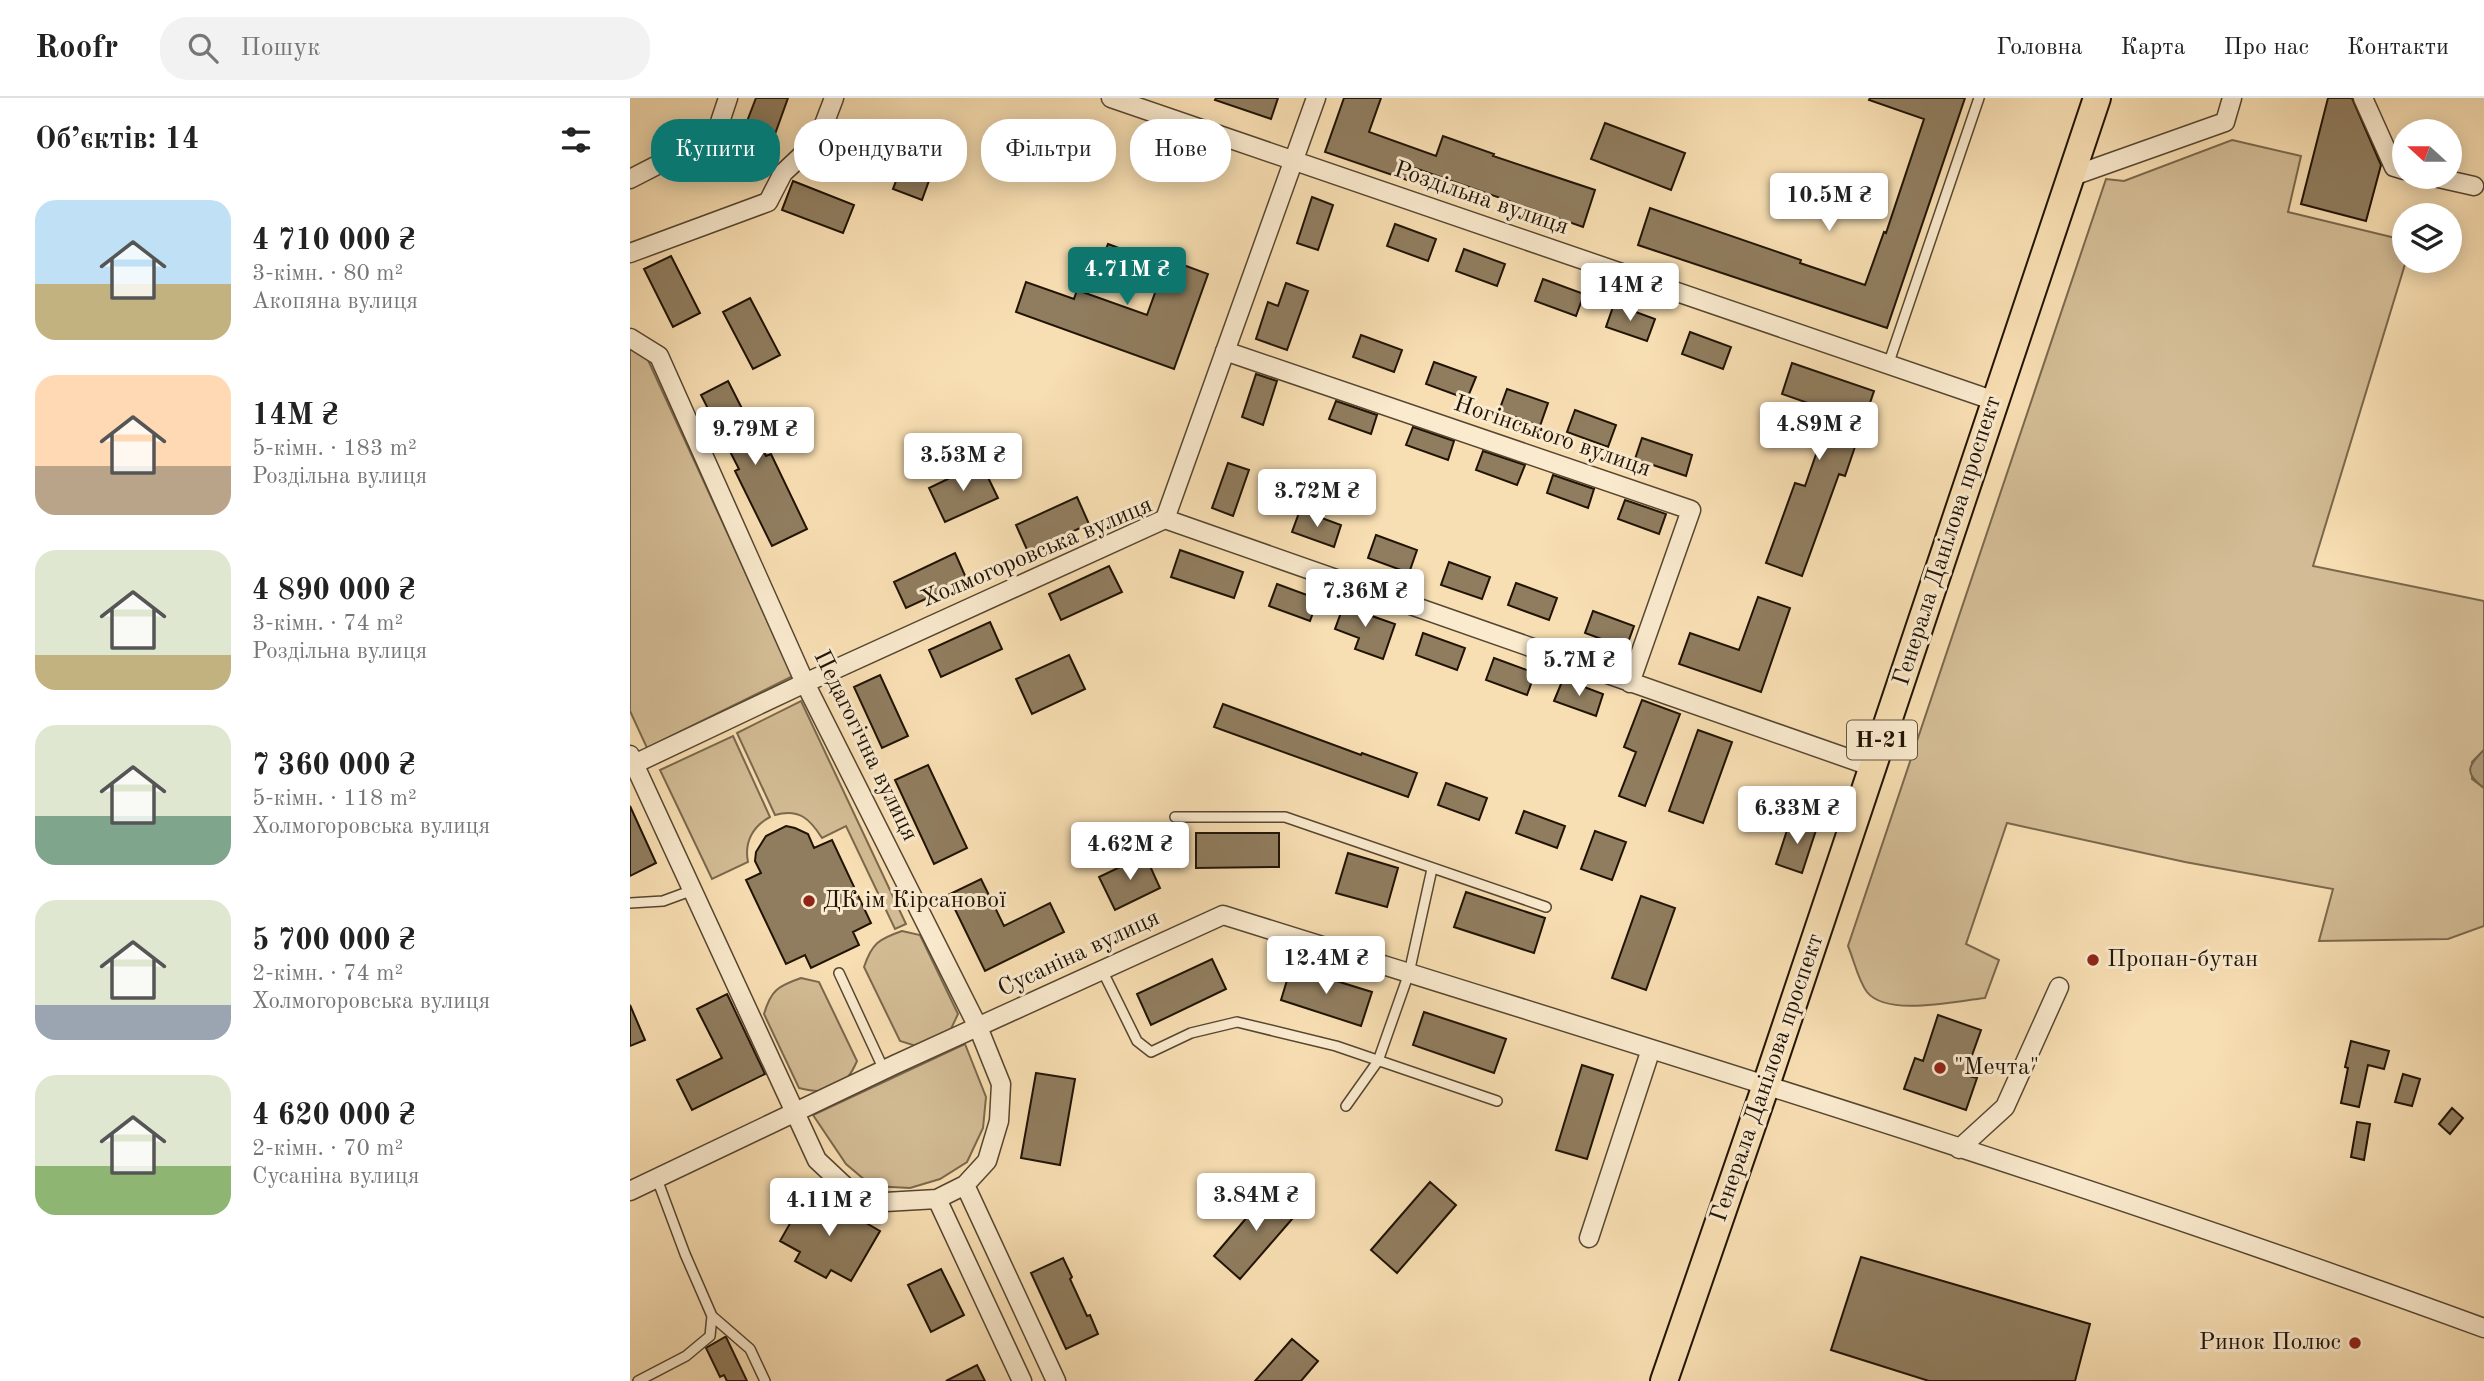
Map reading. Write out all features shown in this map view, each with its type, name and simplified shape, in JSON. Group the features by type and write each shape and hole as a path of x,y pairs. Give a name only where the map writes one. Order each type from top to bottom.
{"main road":[{"name":"Генерала Данілова проспект","path":"1664,1381 2097,98"}],"street":[{"path":"630,178 710,138 719,125 729,98"},
{"path":"630,253 768,202 783,173 818,140 834,98"},
{"name":"Роздільна вулиця","path":"1111,98 1995,401"},
{"path":"1165,519 1316,98"},
{"path":"2070,177 2225,122 2232,98"},
{"path":"2363,98 2392,165"},
{"path":"2462,183 2474,186"},
{"name":"Педагогічна вулиця","path":"630,338 659,356 805,683 978,1027 1001,1084 999,1121 987,1161 965,1185 937,1199 885,1202 850,1191 817,1160 631,761"},
{"name":"Ногінського вулиця","path":"1225,351 1690,510 1630,683"},
{"name":"Холмогоровська вулиця","path":"631,761 1165,519 1873,767"},
{"name":"Сусаніна вулиця","path":"630,1191 884,1070 1223,915 1766,1085 2341,1275 2484,1328"},
{"path":"1959,1149 2005,1107 2059,987"},
{"path":"1589,1237 1651,1049"},
{"path":"965,1185 1056,1381"},
{"path":"937,1199 1022,1381"}],"lane":[{"path":"1888,365 1979,98"},
{"path":"1175,817 1285,817 1546,907"},
{"path":"1346,1106 1378,1061 1409,973 1432,869"},
{"path":"630,903 663,901 693,890"},
{"path":"1102,971 1137,1041 1151,1052 1191,1033 1237,1022 1336,1046 1497,1101"},
{"path":"839,973 884,1070"},
{"path":"657,1179 712,1316 750,1349 765,1381"},
{"path":"638,1381 686,1356 710,1336 712,1316"}],"shaded area":[{"path":"2232,140 2301,156 2288,212 2392,237 2392,273 2402,273 2313,566 2484,601 2484,750 2472,762 2472,779 2484,788 2484,926 2448,939 2319,941 2333,889 2185,862 2007,823 1966,944 1999,960 1985,998 1923,1006 1890,1004 1877,1000 1867,992 1848,946 2106,179 2124,181"},
{"path":"637,336 793,676 647,748 630,711 630,339"},
{"path":"801,701 906,924 895,929 846,826 822,838 813,825 797,814 775,815 737,733"},
{"path":"733,736 770,817 751,835 747,848 748,862 712,879 660,770"},
{"path":"2484,750 2484,788 2473,778 2470,769"},
{"path":"902,931 920,935 958,1014 950,1031 916,1046 900,1041 864,967 877,943"},
{"path":"801,978 819,982 857,1061 847,1078 835,1088 819,1091 799,1088 764,1014 776,990"},
{"path":"965,1044 986,1097 983,1128 967,1162 940,1179 910,1188 872,1186 846,1164 813,1115"}],"building":[{"path":"756,98 788,98 780,120 748,119"},
{"path":"1278,98 1271,119 1215,100"},
{"path":"1344,98 1381,98 1369,132 1436,156 1443,136 1494,154 1493,156 1595,190 1583,227 1412,167 1407,180 1325,152"},
{"path":"1965,98 1887,328 1638,245 1650,208 1865,285 1884,232 1886,233 1924,119 1869,100"},
{"path":"2328,98 2352,98 2381,165 2366,221 2301,204"},
{"path":"1605,123 1685,153 1671,190 1591,159"},
{"path":"793,181 854,205 843,233 782,210"},
{"path":"896,182 928,182 922,200 893,189"},
{"path":"1312,197 1333,205 1318,250 1297,243"},
{"path":"1395,224 1436,239 1428,261 1387,246"},
{"path":"1108,244 1140,256 1143,250 1208,274 1174,369 1016,312 1026,282 1074,299 1077,290 1147,315 1156,290 1098,269"},
{"path":"1464,249 1505,264 1497,286 1456,271"},
{"path":"671,256 700,313 673,327 644,269"},
{"path":"1543,279 1584,294 1576,316 1535,301"},
{"path":"1286,283 1308,291 1287,350 1256,339 1268,302 1278,306"},
{"path":"750,298 780,355 753,369 723,312"},
{"path":"1614,304 1655,319 1647,341 1606,327"},
{"path":"1690,332 1731,347 1723,369 1682,354"},
{"path":"1361,335 1402,350 1394,372 1353,357"},
{"path":"1434,362 1476,377 1467,399 1426,384"},
{"path":"1792,363 1874,391 1845,476 1839,474 1802,576 1766,563 1795,483 1805,486 1831,411 1782,394"},
{"path":"1256,374 1277,381 1263,425 1242,417"},
{"path":"728,381 766,456 771,454 807,529 772,546 735,471 739,469 701,395"},
{"path":"1507,389 1548,403 1540,426 1499,411"},
{"path":"1336,401 1377,415 1371,434 1329,419"},
{"path":"1575,410 1616,425 1608,447 1567,432"},
{"path":"1413,427 1454,441 1448,460 1406,445"},
{"path":"1642,438 1692,455 1686,476 1635,459"},
{"path":"1483,451 1525,465 1517,485 1476,470"},
{"path":"981,463 998,498 945,522 929,488"},
{"path":"1228,463 1249,470 1233,516 1212,508"},
{"path":"1553,475 1594,489 1588,508 1547,493"},
{"path":"1077,497 1089,524 1028,552 1016,525"},
{"path":"1625,500 1666,514 1659,534 1618,519"},
{"path":"1300,510 1341,525 1334,547 1292,532"},
{"path":"1376,535 1417,550 1409,573 1368,558"},
{"path":"1180,550 1243,572 1234,598 1171,577"},
{"path":"955,553 967,580 906,608 894,582"},
{"path":"1449,562 1490,577 1482,599 1441,585"},
{"path":"1109,566 1122,592 1061,620 1049,594"},
{"path":"1516,583 1557,598 1549,620 1508,605"},
{"path":"1277,584 1318,599 1310,621 1269,606"},
{"path":"1758,597 1790,608 1761,692 1679,664 1690,633 1739,650"},
{"path":"1346,599 1374,609 1372,616 1395,624 1383,659 1355,649 1359,638 1335,629"},
{"path":"1593,611 1634,626 1626,648 1585,633"},
{"path":"990,622 1002,649 941,677 929,650"},
{"path":"1423,633 1465,648 1457,670 1416,655"},
{"path":"1069,655 1085,689 1032,714 1016,679"},
{"path":"1494,658 1535,673 1527,695 1486,680"},
{"path":"880,675 908,736 882,748 854,687"},
{"path":"1563,679 1603,694 1596,716 1554,701"},
{"path":"1642,700 1680,714 1645,806 1619,796 1636,752 1624,747"},
{"path":"1223,704 1417,773 1408,797 1214,727"},
{"path":"1698,730 1732,742 1703,823 1669,811"},
{"path":"928,765 967,848 934,864 895,780"},
{"path":"1446,783 1487,798 1479,820 1438,805"},
{"path":"630,806 656,863 630,876"},
{"path":"1524,811 1565,826 1557,848 1516,833"},
{"path":"1791,818 1817,827 1802,873 1776,864"},
{"name":"ДК ім Кірсанової","path":"786,826 808,834 814,848 832,840 871,923 853,932 859,945 811,968 805,955 786,964 746,880 761,873 755,861 756,852 766,836"},
{"path":"1595,831 1626,842 1612,880 1581,869"},
{"path":"1196,833 1279,833 1279,867 1196,868"},
{"path":"1348,853 1398,868 1387,907 1336,893"},
{"path":"1145,855 1160,888 1115,910 1099,877"},
{"path":"981,879 1004,926 1050,903 1064,932 985,971 948,895"},
{"path":"1466,892 1545,918 1534,953 1454,927"},
{"path":"1641,896 1675,908 1646,990 1612,978"},
{"path":"1212,959 1226,989 1151,1025 1137,994"},
{"path":"1291,967 1372,992 1361,1026 1281,1000"},
{"path":"727,994 765,1074 692,1110 677,1080 722,1058 697,1009"},
{"path":"630,1005 645,1040 630,1046"},
{"path":"1424,1012 1506,1039 1494,1073 1413,1045"},
{"name":"\"Мечта\"","path":"1938,1015 1981,1030 1965,1075 1977,1078 1966,1110 1904,1089 1915,1058 1923,1061"},
{"path":"2351,1041 2389,1051 2384,1069 2368,1065 2359,1107 2341,1103"},
{"path":"1582,1065 1613,1075 1587,1159 1556,1150"},
{"path":"1036,1073 1075,1079 1060,1165 1021,1158"},
{"path":"2403,1074 2420,1079 2412,1106 2395,1102"},
{"path":"2452,1108 2463,1118 2450,1134 2439,1124"},
{"path":"2357,1122 2370,1124 2364,1160 2351,1157"},
{"path":"1430,1182 1456,1205 1397,1273 1371,1250"},
{"path":"1272,1188 1299,1211 1240,1279 1214,1256"},
{"path":"809,1190 880,1231 851,1281 831,1270 826,1278 795,1261 800,1252 780,1241"},
{"path":"1861,1257 2090,1324 2075,1381 1929,1381 1831,1350"},
{"path":"1063,1258 1087,1316 1090,1315 1098,1334 1066,1349 1031,1273"},
{"path":"941,1269 964,1315 931,1332 908,1285"},
{"path":"726,1337 747,1381 727,1381 724,1375 720,1377 706,1348"},
{"path":"1292,1339 1318,1361 1301,1381 1255,1381"},
{"path":"977,1365 985,1381 946,1381"}],"place":[{"name":"ДК ім Кірсанової","path":"809,901"},
{"name":"Пропан-бутан","path":"2093,960"},
{"name":"\"Мечта\"","path":"1940,1068"},
{"name":"Ринок Полюс","path":"2355,1343"}]}
